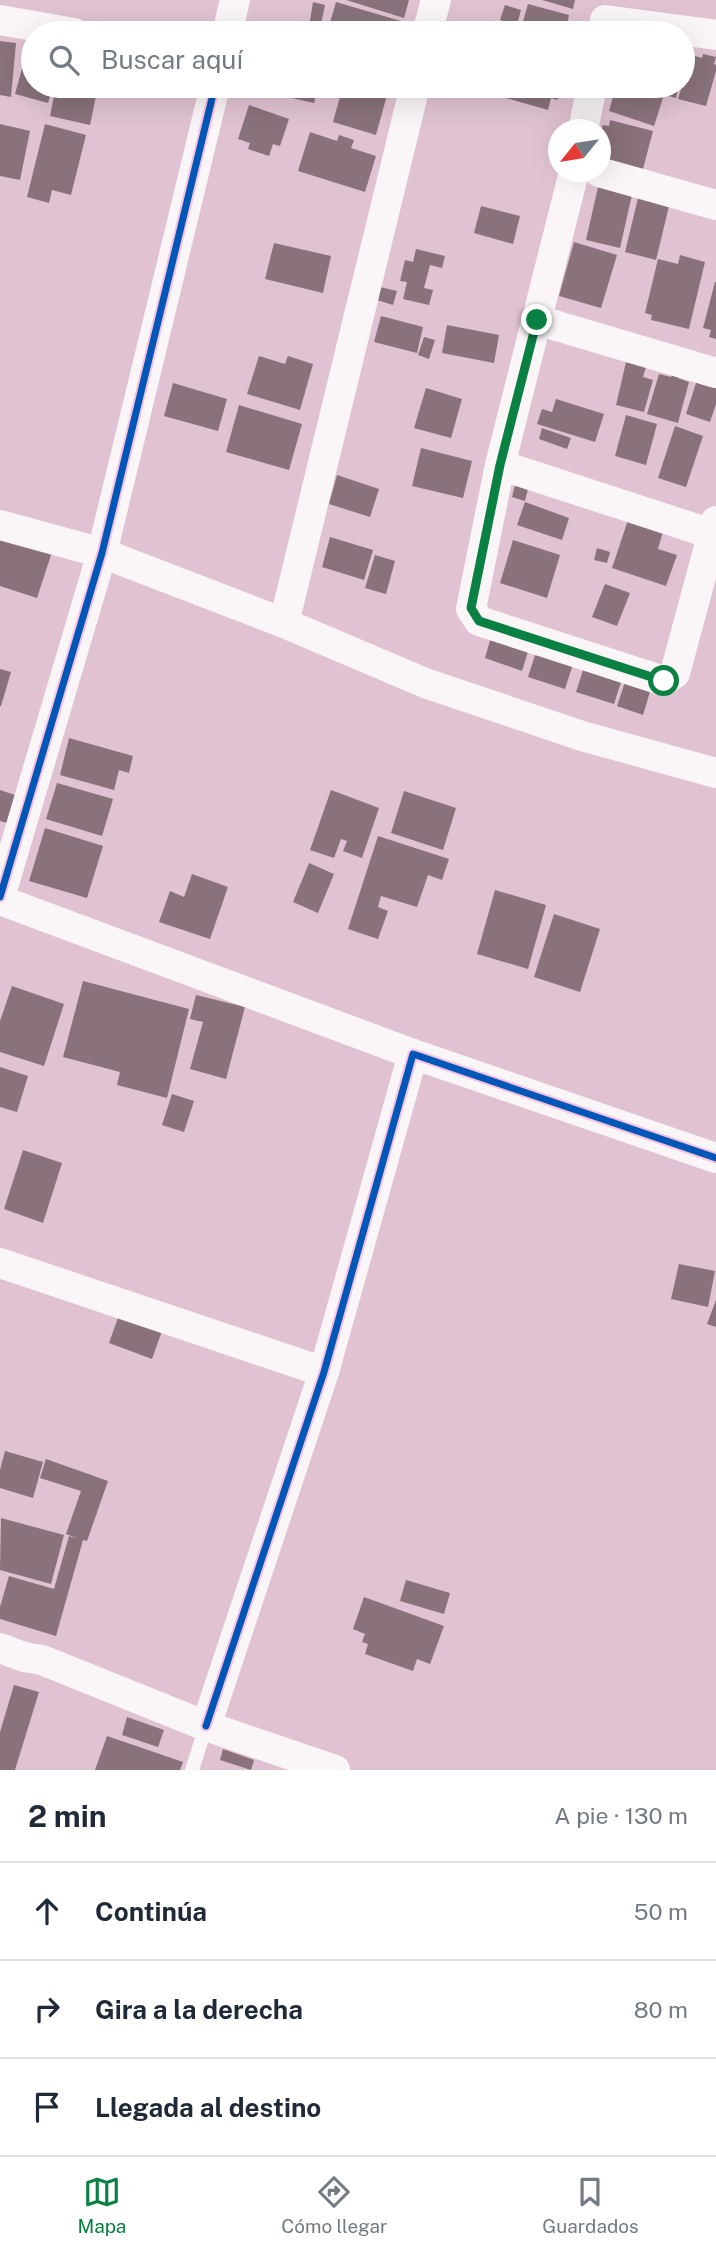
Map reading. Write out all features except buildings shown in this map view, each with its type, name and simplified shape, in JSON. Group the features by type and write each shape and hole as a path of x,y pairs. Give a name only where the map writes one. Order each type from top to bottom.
{"street":[{"path":"230,21 235,0"},
{"path":"430,21 436,0"},
{"path":"606,18 625,21"},
{"path":"0,20 21,24"},
{"path":"695,32 716,35"},
{"path":"212,98 102,553 0,899 413,1054 716,1158"},
{"path":"284,623 412,98"},
{"path":"585,119 590,98"},
{"path":"611,175 716,205"},
{"path":"500,465 714,528 675,673 664,681 479,621 471,608 500,465 572,182"},
{"path":"537,320 716,373"},
{"path":"0,525 102,553 284,623 425,682 582,736 716,773"},
{"path":"206,1726 324,1372 413,1054"},
{"path":"0,1263 324,1372"},
{"path":"0,1648 42,1660 206,1726 335,1770"}],"lane":[{"path":"192,1770 206,1726"}],"cycle path":[{"path":"0,897 102,553 212,98"},
{"path":"206,1726 324,1372 413,1054 716,1158"}],"route":[{"path":"537,320 500,465 471,608 479,621 664,681"}]}
